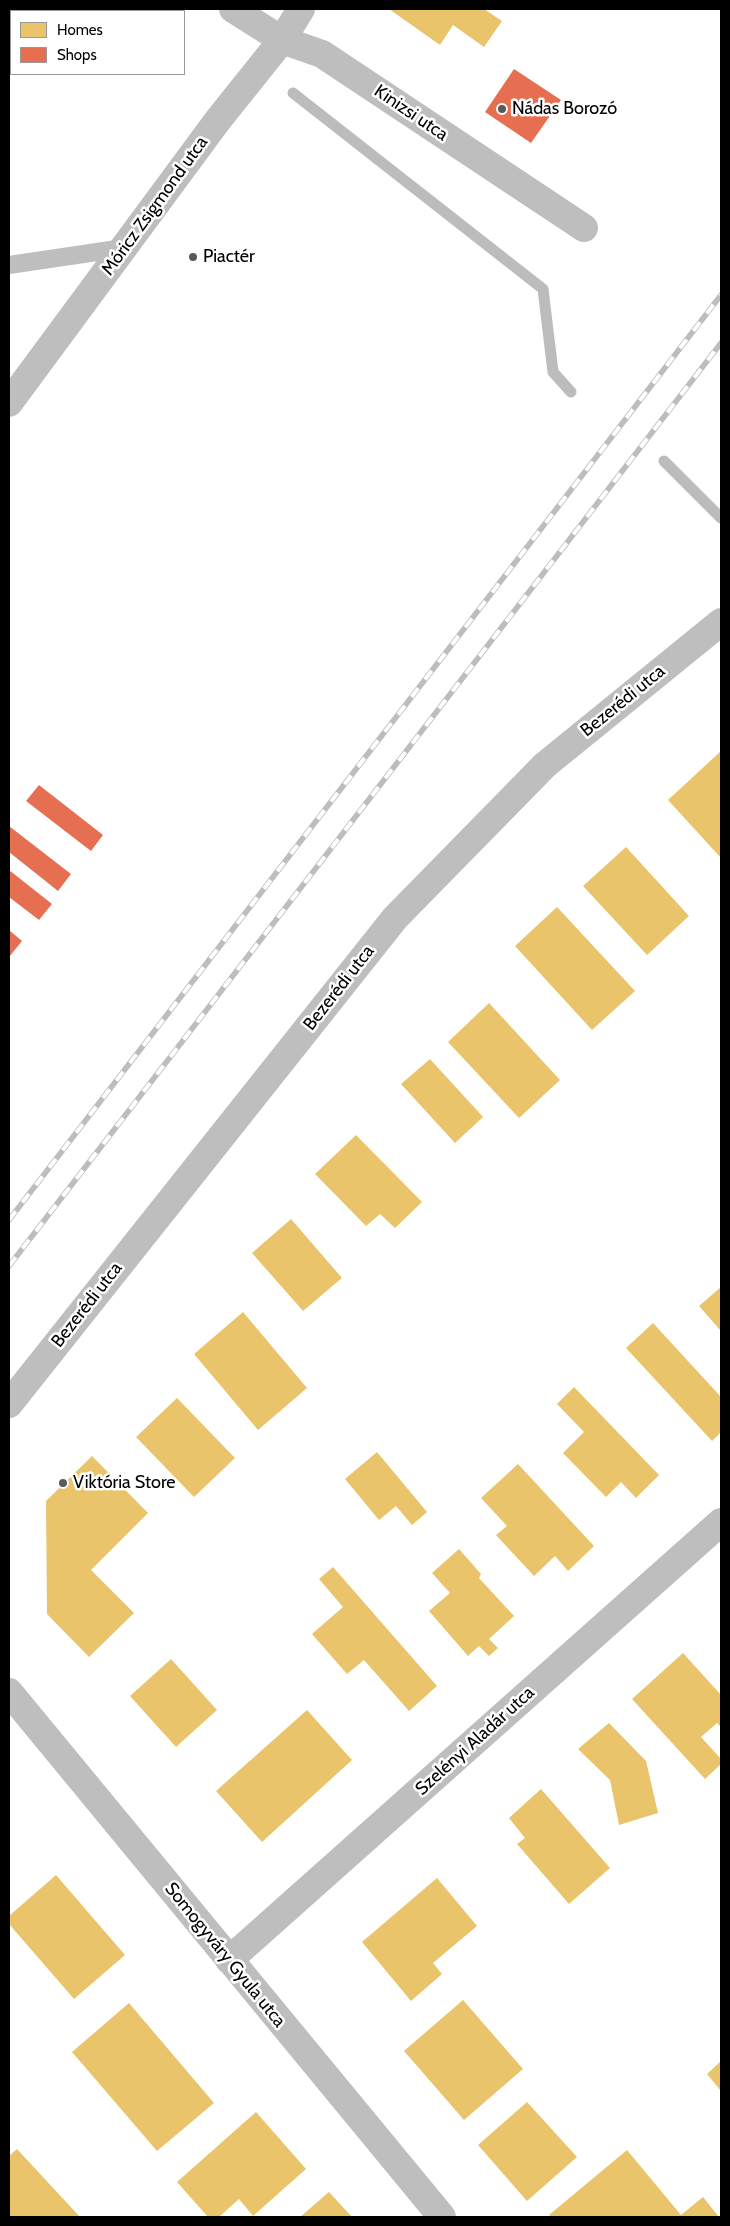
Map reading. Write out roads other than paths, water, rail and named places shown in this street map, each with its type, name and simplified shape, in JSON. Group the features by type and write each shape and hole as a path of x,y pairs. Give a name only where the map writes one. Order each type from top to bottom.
{"street":[{"name":"Kinizsi utca","path":"233,9 282,40 322,54 584,228"},
{"name":"Móricz Zsigmond utca","path":"11,397 218,120 282,40 301,9"},
{"name":"Bezerédi utca","path":"9,1404 395,918 545,765 721,622"},
{"name":"Szelényi Aladár utca","path":"229,1960 721,1522"},
{"name":"Somogyváry Gyula utca","path":"9,1692 442,2217"}],"lane":[{"path":"9,265 124,248"}],"waterway":[{"path":"293,93 543,289 553,372 571,392"},
{"path":"664,461 721,518"}],"railway":[{"path":"9,1220 721,295"},
{"path":"9,1266 721,343"}],"place":[{"name":"Nádas Borozó","path":"502,109"},
{"name":"Piactér","path":"193,257"},
{"name":"Viktória Store","path":"63,1483"}]}
